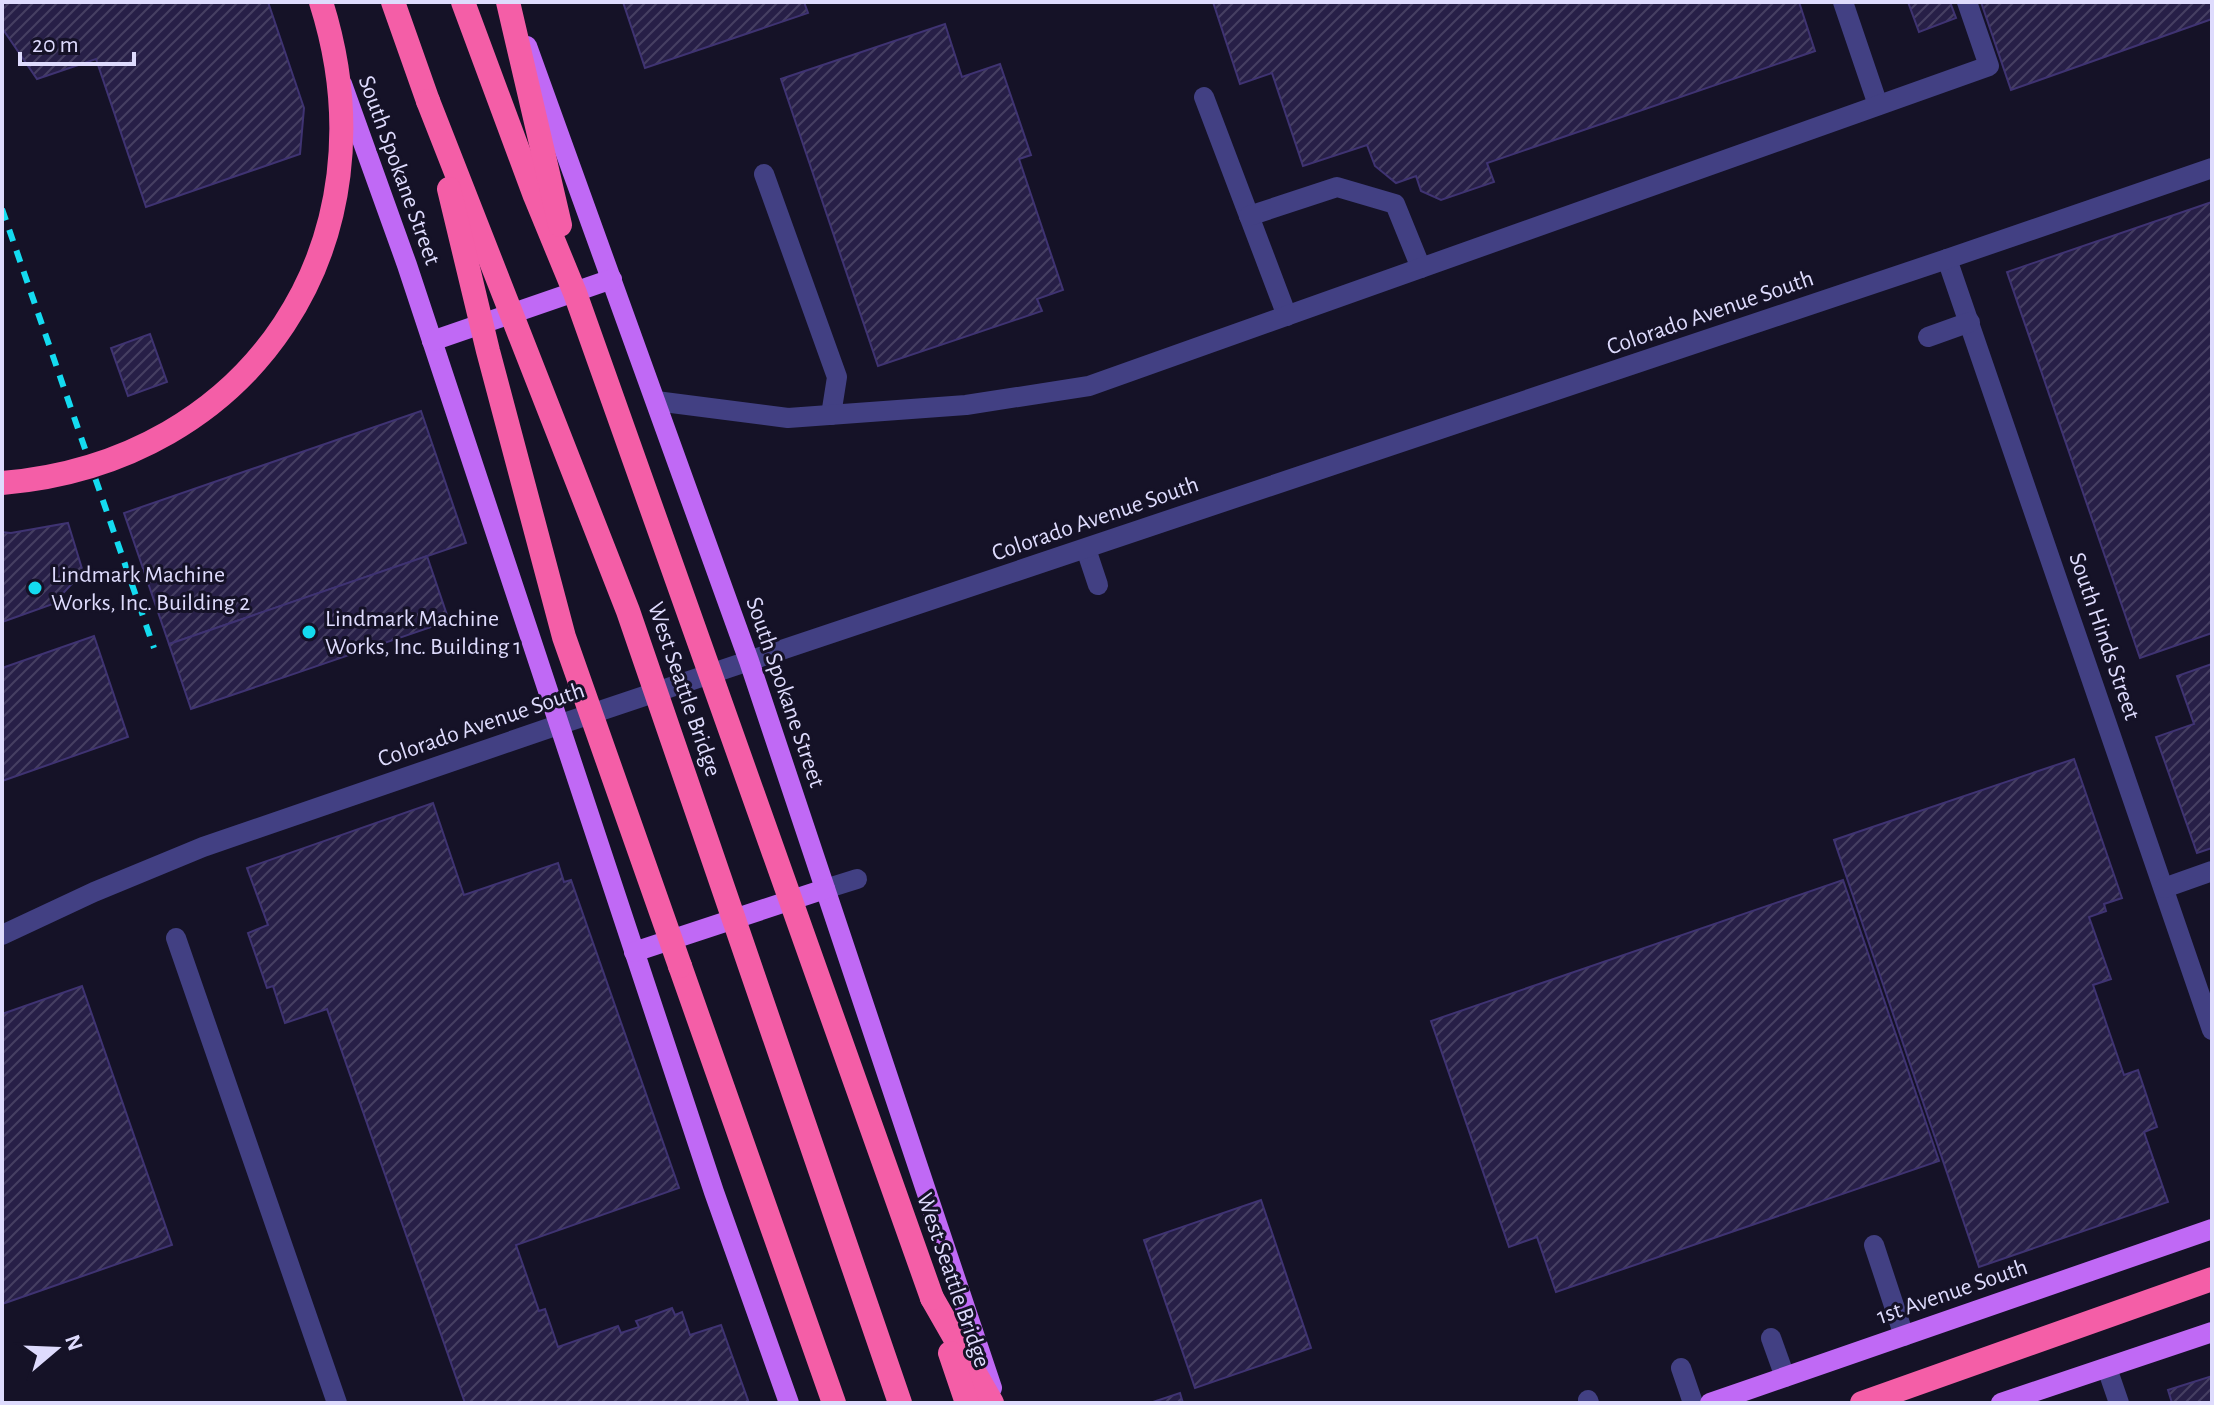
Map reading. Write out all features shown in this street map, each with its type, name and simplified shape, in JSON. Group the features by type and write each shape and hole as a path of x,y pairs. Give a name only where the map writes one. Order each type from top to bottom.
{"highway":[{"name":"West Seattle Bridge","path":"393,2 428,101 628,611 900,1403"},
{"name":"West Seattle Bridge","path":"463,2 535,196 575,293 967,1403"},
{"path":"510,2 575,293"},
{"path":"2,483 39,480 85,470 129,454 171,433 221,396 274,339 299,299 319,256 333,211 341,165 343,118 339,71 316,3"},
{"path":"428,101 488,351 564,637 834,1403"},
{"path":"1862,1403 2212,1279"},
{"path":"932,1298 994,1403"}],"main road":[{"name":"South Spokane Street","path":"510,2 749,661 994,1403"},
{"name":"South Spokane Street","path":"316,3 432,341 714,1192 789,1403"},
{"path":"432,341 612,279"},
{"path":"634,952 825,889"},
{"name":"1st Avenue South","path":"1710,1403 2212,1229"},
{"path":"2001,1403 2047,1396 2107,1368 2212,1332"}],"street":[{"path":"1843,2 1878,105"},
{"path":"656,401 788,418 966,405 1089,386 1989,66 1967,2"},
{"path":"1204,97 1287,316"},
{"name":"Colorado Avenue South","path":"2,935 94,892 203,847 2212,168"},
{"path":"764,174 837,377 831,415"},
{"path":"1249,216 1337,187 1395,204 1421,268"},
{"name":"South Hinds Street","path":"1947,259 2212,1030"},
{"path":"1928,337 1970,322"},
{"path":"1086,549 1098,585"},
{"path":"2164,888 2212,871"},
{"path":"825,889 857,879"},
{"path":"176,938 337,1403"},
{"path":"1874,1245 1904,1336"},
{"path":"1771,1338 1785,1377"},
{"path":"1681,1368 1693,1403"},
{"path":"2107,1368 2119,1403"}],"building":[{"path":"2,2 268,2 304,108 300,154 146,207 96,59 37,79 2,28"},
{"path":"623,2 804,2 808,13 645,68"},
{"path":"1213,2 1799,2 1815,51 1487,163 1494,182 1441,200 1421,191 1416,176 1396,183 1375,166 1367,145 1303,166 1272,73 1240,84"},
{"path":"1908,2 1950,2 1956,18 1919,32"},
{"path":"1981,2 2212,2 2212,19 2011,90"},
{"path":"945,24 962,77 1000,64 1031,155 1019,159 1063,290 1037,299 1042,311 878,366 781,79"},
{"path":"2212,202 2212,633 2140,658 2007,272"},
{"path":"150,334 167,382 128,396 111,348"},
{"path":"421,411 466,543 169,644 124,513"},
{"name":"Lindmark Machine Works, Inc. Building 2","path":"68,523 83,572 53,604 2,622 2,532"},
{"name":"Lindmark Machine Works, Inc. Building 1","path":"427,556 449,621 191,709 169,644"},
{"path":"94,636 128,737 2,781 2,668"},
{"path":"2212,664 2212,848 2197,853 2156,737 2194,724 2177,676"},
{"path":"2074,759 2122,898 2104,904 2106,911 2089,917 2111,979 2093,985 2124,1075 2138,1070 2157,1127 2144,1132 2168,1202 1979,1267 1834,840"},
{"path":"433,803 464,895 558,863 564,882 571,880 679,1188 516,1245 539,1311 545,1309 558,1347 618,1326 621,1333 639,1327 636,1321 672,1308 675,1315 682,1312 690,1335 721,1325 749,1403 465,1403 327,1009 285,1023 273,986 267,988 248,933 268,925 247,868"},
{"path":"1843,880 1939,1161 1556,1292 1537,1237 1509,1247 1431,1021"},
{"path":"82,986 172,1245 2,1304 2,1014"},
{"path":"1261,1200 1311,1348 1195,1388 1144,1240"},
{"path":"2212,1376 2212,1403 2172,1403 2168,1390"},
{"path":"1180,1393 1183,1403 1150,1403"}],"railway":[{"path":"2,209 154,648"}],"place":[{"name":"Lindmark Machine Works, Inc. Building 2","path":"35,588"},
{"name":"Lindmark Machine Works, Inc. Building 1","path":"309,632"}]}
